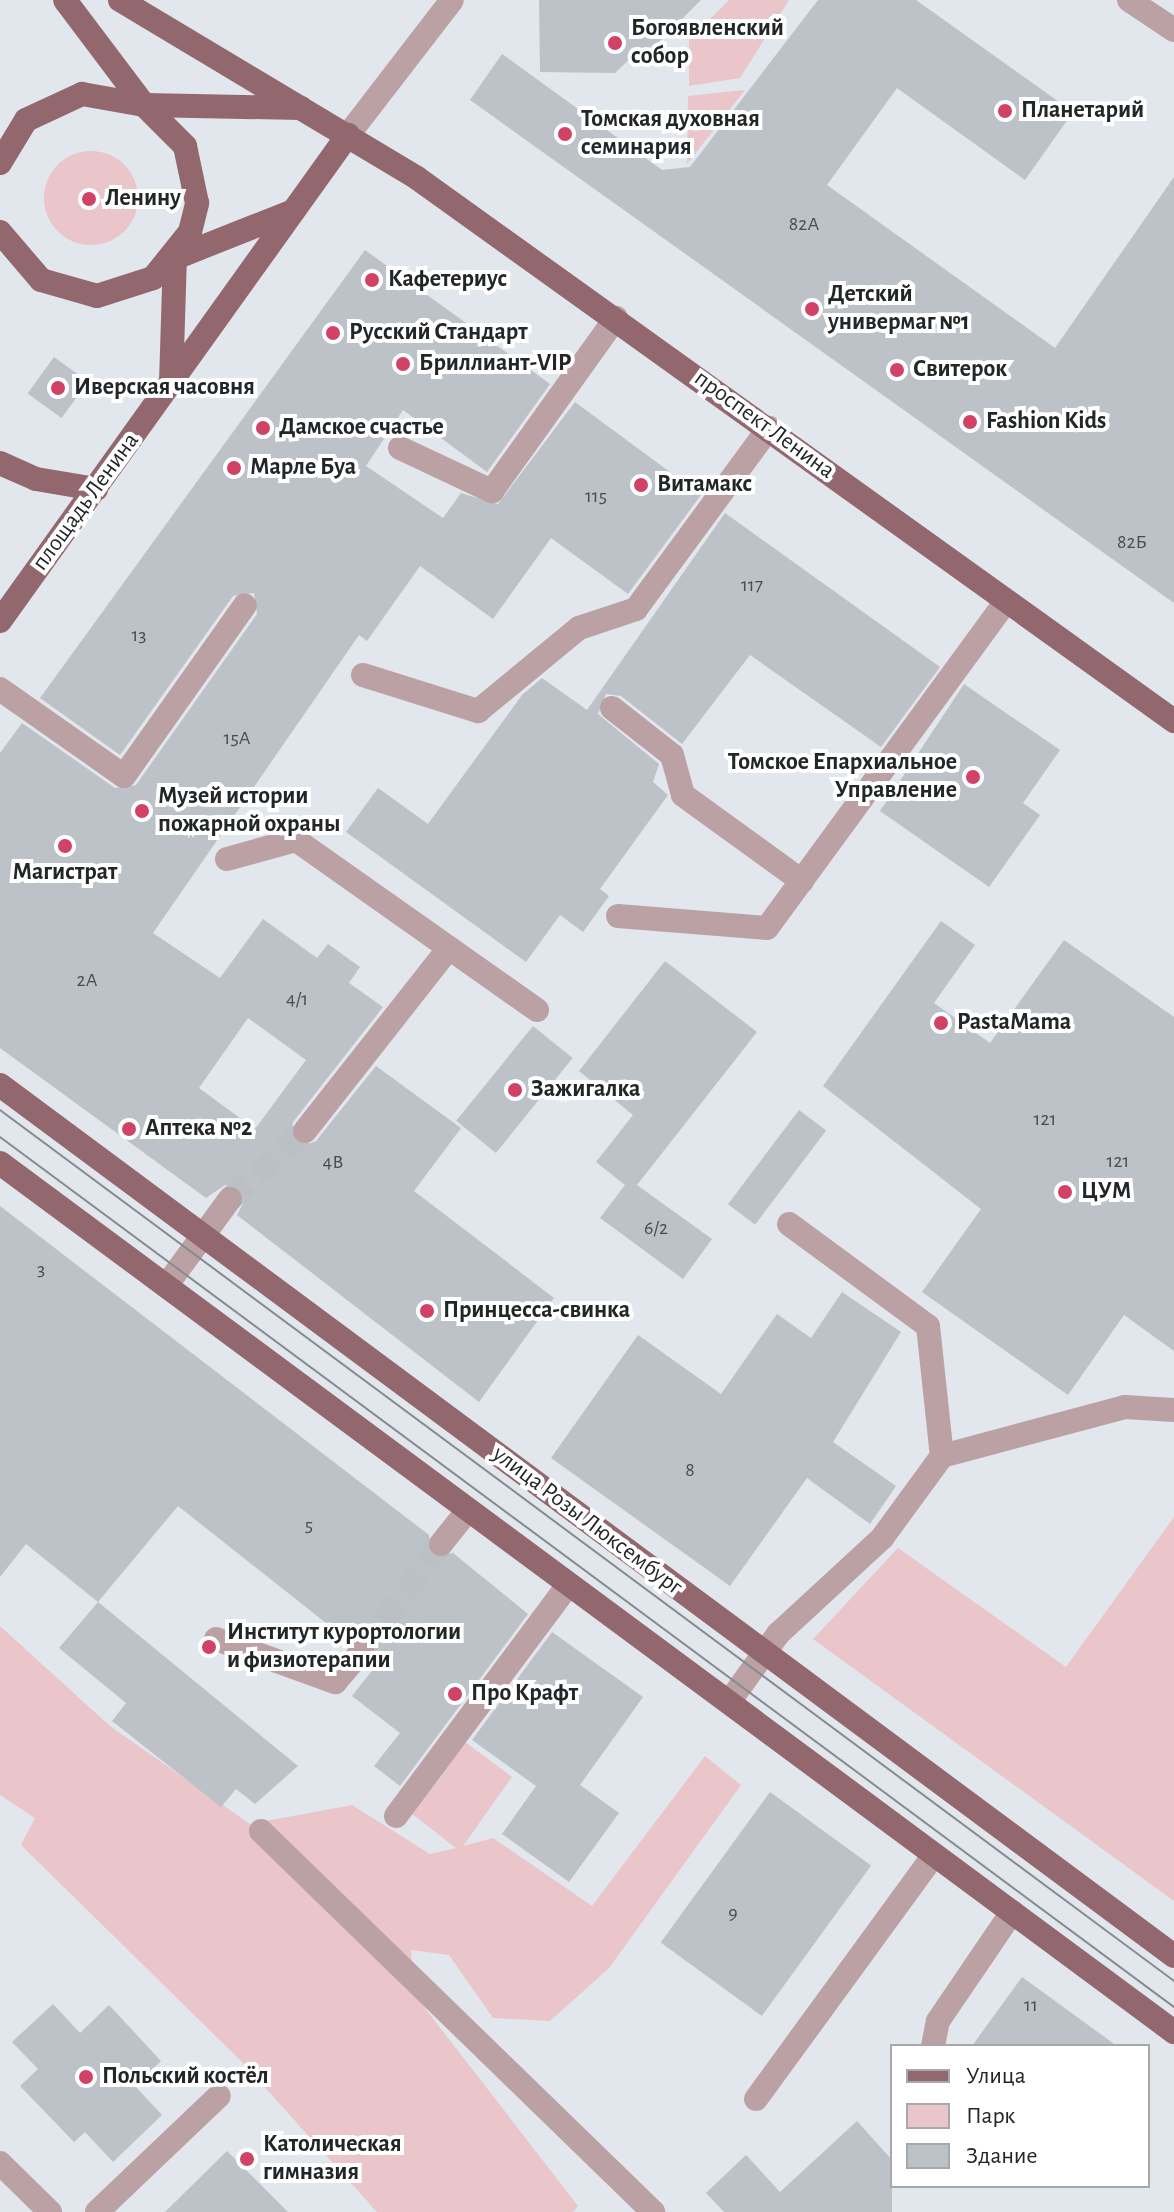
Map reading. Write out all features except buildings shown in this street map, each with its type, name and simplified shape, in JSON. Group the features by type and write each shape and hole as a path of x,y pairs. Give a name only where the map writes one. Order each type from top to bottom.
{"main road":[{"path":"65,0 144,105 168,122 195,174 193,218 175,258 171,383"},
{"path":"120,0 348,135"},
{"path":"0,163 26,120 52,103 82,94 144,105 303,108"},
{"name":"площадь Ленина","path":"0,621 348,135"},
{"name":"проспект Ленина","path":"348,135 616,318 1174,721"},
{"path":"1,234 41,280 97,296 153,278 175,258 293,211"},
{"path":"0,463 36,479 96,489"},
{"name":"улица Розы Люксембург","path":"0,1085 1174,1956"},
{"path":"0,1163 1174,2032"}],"street":[{"name":"площадь Ленина","path":"348,135 452,0"},
{"path":"1133,1 1174,30"},
{"path":"400,448 492,491 616,318"},
{"path":"363,675 478,711 579,628 636,609 769,428"},
{"path":"618,916 767,928 1006,601"},
{"path":"0,689 124,776 245,605"},
{"path":"612,708 672,755 683,795 802,881"},
{"path":"227,859 296,840 537,1010"},
{"path":"305,1131 449,948"},
{"path":"166,1286 230,1199"},
{"path":"789,1224 928,1326 942,1456"},
{"path":"729,1702 764,1653 882,1538 942,1456 1125,1407 1174,1410"},
{"path":"441,1544 468,1510"},
{"path":"396,1816 569,1584"},
{"path":"216,1639 335,1682 362,1651"},
{"path":"261,1831 653,2212"},
{"path":"756,2099 934,1855"},
{"path":"933,2044 938,2021 1012,1912"},
{"path":"97,2212 219,2096"},
{"path":"0,2163 50,2212"}],"green space":[{"path":"729,0 789,0 740,78 689,86 689,40"},
{"path":"745,90 687,164 688,96"},
{"path":"91,151 109,155 124,165 134,180 138,198 134,216 124,231 109,241 91,245 73,241 58,231 48,216 44,198 48,180 58,165 73,155"},
{"path":"1174,1517 1174,1901 813,1639 898,1548 1066,1667"},
{"path":"0,1626 110,1726 250,1824 352,1805 430,1854 456,1848 412,1814 465,1742 512,1777 463,1846 493,1838 592,1906 705,1756 741,1785 609,1968 550,2021 493,2018 449,1955 411,1950 414,1994 578,2206 573,2212 377,2212 242,2062 21,1845 35,1818 0,1795"}],"tunnel":[{"path":"230,1199 305,1131"},
{"path":"362,1651 441,1544"}],"tram line":[{"path":"0,1110 1174,1981"},
{"path":"0,1137 1174,2007"}],"place":[{"name":"Богоявленский собор","path":"615,43"},
{"name":"Планетарий","path":"1005,111"},
{"name":"Томская духовная семинария","path":"565,134"},
{"name":"Ленину","path":"89,199"},
{"name":"Кафетериус","path":"372,280"},
{"name":"Детский универмаг №1","path":"812,309"},
{"name":"Русский Стандарт","path":"333,333"},
{"name":"Бриллиант-VIP","path":"403,364"},
{"name":"Свитерок","path":"897,370"},
{"name":"Иверская часовня","path":"58,388"},
{"name":"Fashion Kids","path":"970,422"},
{"name":"Дамское счастье","path":"263,428"},
{"name":"Марле Буа","path":"234,468"},
{"name":"Витамакс","path":"641,485"},
{"name":"Томское Епархиальное Управление","path":"973,777"},
{"name":"Музей истории пожарной охраны","path":"142,811"},
{"name":"Магистрат","path":"65,846"},
{"name":"PastaMama","path":"941,1023"},
{"name":"Зажигалка","path":"515,1090"},
{"name":"Аптека №2","path":"129,1129"},
{"name":"ЦУМ","path":"1065,1192"},
{"name":"Принцесса-свинка","path":"427,1311"},
{"name":"Институт курортологии и физиотерапии","path":"209,1647"},
{"name":"Про Крафт","path":"455,1694"},
{"name":"Польский костёл","path":"86,2077"},
{"name":"Католическая гимназия","path":"247,2159"}]}
